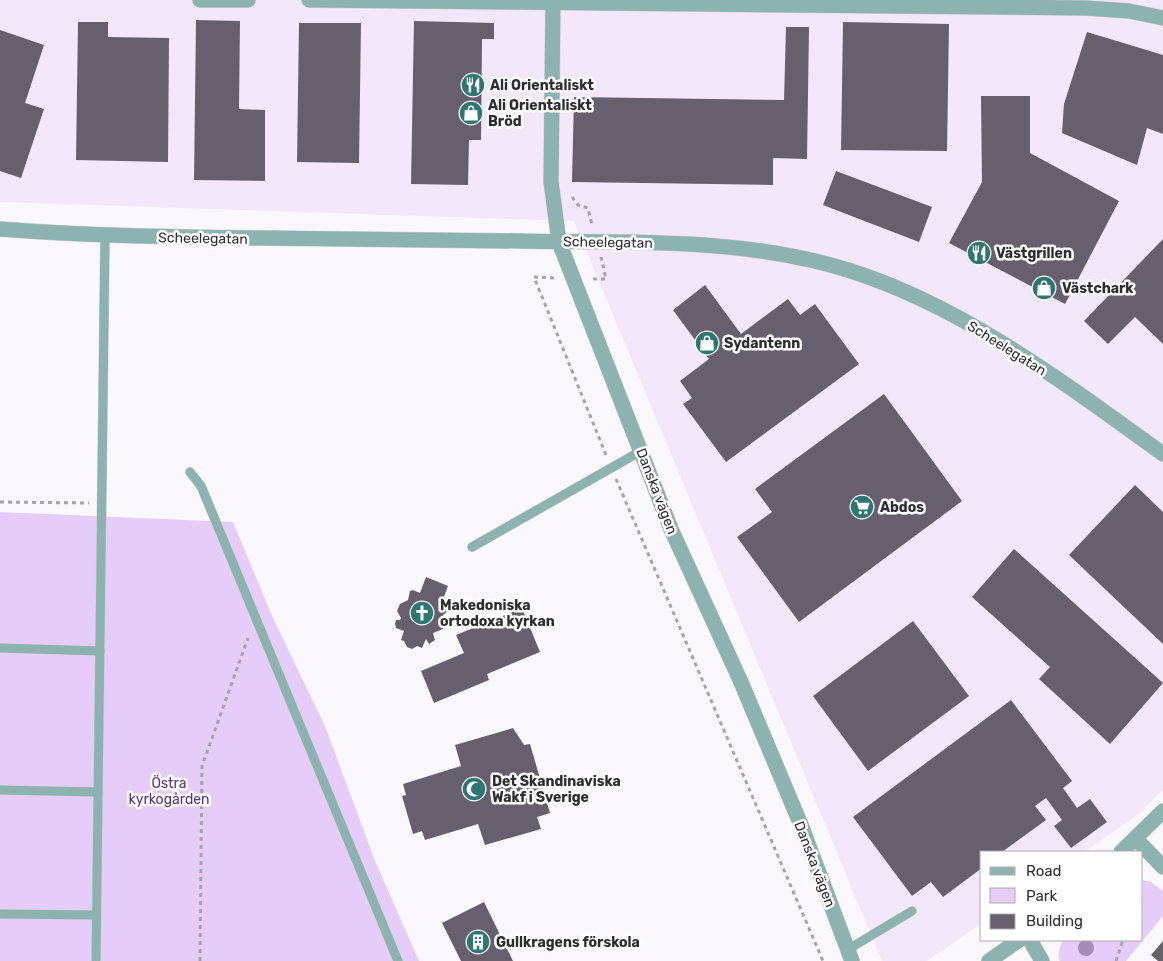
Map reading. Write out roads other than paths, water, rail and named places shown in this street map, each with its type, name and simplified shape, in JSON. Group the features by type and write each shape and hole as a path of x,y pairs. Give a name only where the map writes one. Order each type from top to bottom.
{"street":[{"path":"200,0 248,0"},
{"path":"309,0 553,1 1086,8 1130,10 1163,18"},
{"name":"Danska vägen","path":"553,1 551,182 559,242 670,529 742,682 802,826 849,955"},
{"name":"Scheelegatan","path":"0,229 105,236 637,242 733,248 793,256 848,270 901,290 969,323 1074,390 1163,454"},
{"path":"1122,851 1163,811"},
{"path":"1136,839 1163,867"},
{"path":"989,961 1018,941"},
{"path":"1031,941 1042,961"}],"lane":[{"path":"96,961 105,236"},
{"path":"472,547 641,451"},
{"path":"190,472 201,486 398,961"},
{"path":"0,648 100,651"},
{"path":"0,790 98,792"},
{"path":"849,955 912,911"},
{"path":"0,914 96,915"}],"place":[{"name":"Ali Orientaliskt","path":"473,85"},
{"name":"Ali Orientaliskt Bröd","path":"471,113"},
{"name":"Västgrillen","path":"979,253"},
{"name":"Västchark","path":"1044,288"},
{"name":"Sydantenn","path":"707,343"},
{"name":"Abdos","path":"862,507"},
{"name":"Makedoniska ortodoxa kyrkan","path":"422,613"},
{"name":"Det Skandinaviska Wakf i Sverige","path":"474,789"},
{"name":"Gullkragens förskola","path":"478,942"}],"park label":[{"name":"Östra kyrkogården","path":"169,792"}]}
